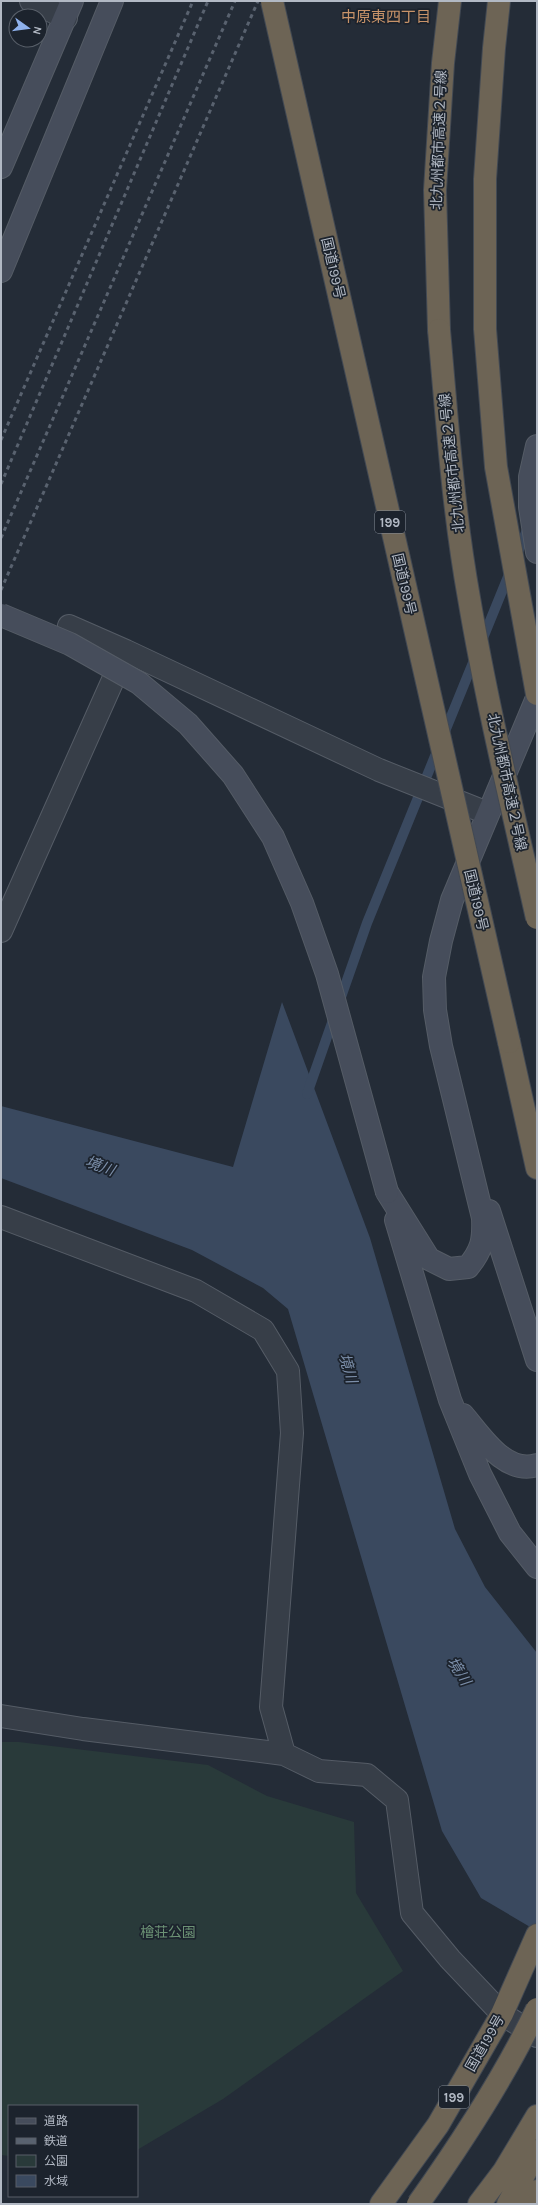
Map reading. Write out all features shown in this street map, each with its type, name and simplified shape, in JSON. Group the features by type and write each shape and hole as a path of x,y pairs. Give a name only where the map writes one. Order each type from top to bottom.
{"highway":[{"name":"国道199号","path":"272,1 537,1168"},
{"name":"北九州都市高速２号線","path":"450,1 443,63 435,190 439,330 450,463 469,597 497,740 537,918"},
{"path":"499,1 494,48 486,179 485,329 496,467 537,694"},
{"name":"国道199号","path":"381,2204 438,2125 502,2014 537,1935"},
{"path":"418,2204 465,2136 520,2045 537,2009"},
{"path":"479,2204 504,2171 537,2116"},
{"path":"508,2204 537,2151"},
{"path":"530,2204 537,2191"}],"street":[{"path":"1,166 69,10 31,1"},
{"path":"1,271 112,1"},
{"path":"537,446 530,477 530,507 537,552"},
{"path":"1,615 70,644 139,683 188,724 233,776 274,837 302,903 327,974 388,1192 450,1400 480,1474 510,1533 537,1567"},
{"path":"68,626 126,651 379,770 487,813"},
{"path":"1,931 126,651"},
{"path":"388,1192 429,1259 449,1268 468,1267 479,1254 484,1236 483,1224 464,1138 441,1046 435,1010 434,977 441,941 452,900 487,813 537,698"},
{"path":"464,1138 503,1252 537,1360"},
{"path":"1,1217 196,1291 263,1330 288,1371 292,1433 270,1708 284,1754"},
{"path":"450,1400 491,1449 507,1462 527,1468 537,1465"},
{"path":"1,1716 83,1729 284,1754 319,1771 367,1776 397,1800 412,1913 450,1959 502,2014 537,2036"}],"green space":[{"name":"檜荘公園","path":"1,1742 19,1742 208,1765 267,1796 354,1822 356,1893 403,1971 223,2099 138,2149 138,2105 8,2105 8,2156 1,2155"}],"water":[{"name":"境川","path":"282,1002 370,1238 455,1529 485,1587 537,1653 537,1931 481,1898 442,1831 288,1309 263,1288 192,1250 1,1178 1,1106 233,1167"}],"waterway":[{"path":"307,1094 367,923 529,525"}],"railway":[{"path":"1,440 193,1"},
{"path":"1,484 208,1"},
{"path":"1,538 235,1"},
{"path":"1,590 258,1"}],"district":[{"name":"中原東四丁目","path":"386,17"}]}
